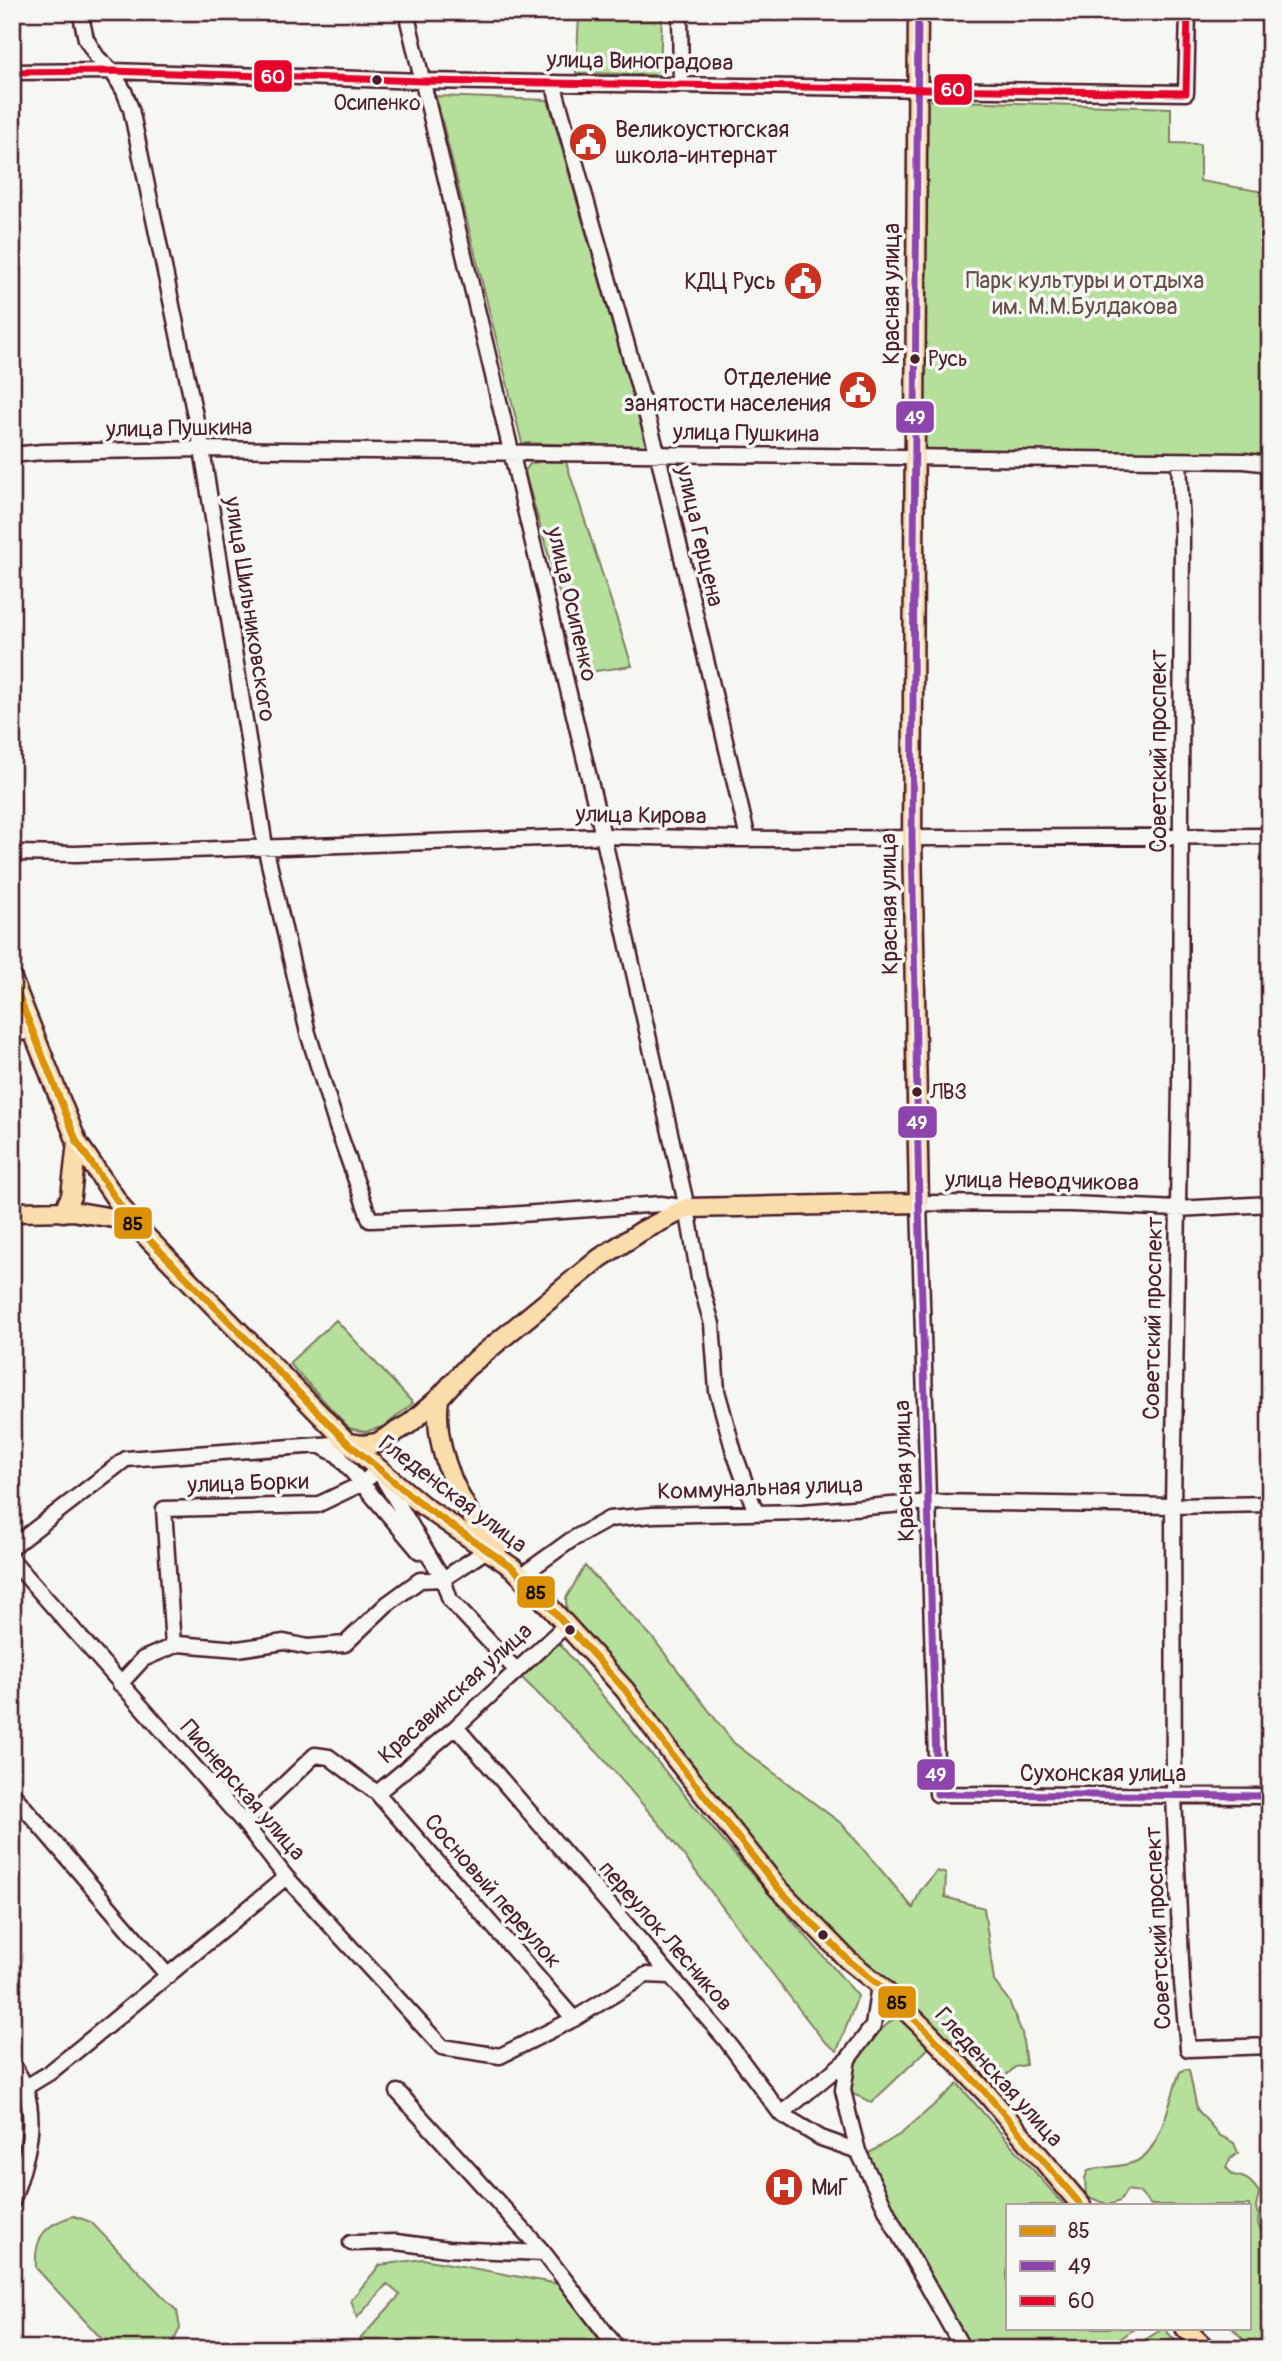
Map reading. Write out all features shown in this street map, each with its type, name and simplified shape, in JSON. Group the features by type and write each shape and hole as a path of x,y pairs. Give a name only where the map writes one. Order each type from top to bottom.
{"main road":[{"name":"Красная улица","path":"918,12 912,838 919,1203"},
{"name":"Гледенская улица","path":"12,979 77,1142 131,1221 348,1443 422,1505 517,1572 625,1690 673,1756 777,1887 848,1960 879,1985 929,2033 986,2094 1080,2204"},
{"path":"63,1212 71,1196 77,1142"},
{"name":"улица Неводчикова","path":"348,1443 370,1444 390,1437 439,1398 473,1362 600,1258 642,1231 687,1209 919,1203"},
{"path":"12,1213 63,1212 131,1221"},
{"path":"439,1398 438,1431 443,1455 456,1487 478,1525 517,1572"},
{"path":"1187,2330 1206,2349"}],"street":[{"name":"улица Шильниковского","path":"80,12 86,39 97,57 112,71 131,109 202,449 265,846 308,1033 370,1220"},
{"name":"улица Осипенко","path":"406,12 603,836 687,1209 699,1278 712,1324 717,1391 734,1452 756,1513"},
{"path":"680,12 681,85"},
{"name":"улица Виноградова","path":"12,72 112,71 423,81 1186,93 1188,12"},
{"name":"улица Герцена","path":"553,83 658,455 748,839"},
{"name":"улица Пушкина","path":"12,455 202,449 1244,461 1270,464"},
{"name":"Советский проспект","path":"1179,461 1182,529 1180,1084 1173,1507 1174,1796 1182,1983 1188,2049 1270,2046"},
{"name":"улица Кирова","path":"12,853 75,854 603,836 748,839 1180,839 1270,836"},
{"path":"12,1034 33,1031"},
{"name":"улица Неводчикова","path":"919,1203 1071,1204 1177,1209 1270,1204"},
{"name":"Красная улица","path":"919,1203 937,1794"},
{"name":"улица Неводчикова","path":"370,1220 493,1216 661,1204 687,1209"},
{"path":"12,1548 126,1459 348,1443"},
{"path":"318,1444 338,1455 443,1579"},
{"path":"378,1470 443,1579 450,1600 516,1670"},
{"name":"улица Борки","path":"173,1646 163,1509 317,1505 361,1484 378,1470"},
{"name":"Коммунальная улица","path":"517,1572 609,1519 653,1515 802,1512 929,1502 1173,1507 1270,1504"},
{"path":"120,1684 143,1659 178,1644 238,1648 284,1642 308,1647 345,1644 387,1604 420,1580 443,1579 487,1550"},
{"name":"Пионерская улица","path":"12,1560 244,1822 286,1877 442,2047 500,2056 574,2019"},
{"name":"Красавинская улица","path":"244,1822 315,1755 329,1757 377,1793 456,1727 567,1624"},
{"name":"переулок Лесников","path":"456,1727 726,2040 781,2114 821,2138 858,2151"},
{"path":"12,1793 168,1976"},
{"name":"Сосновый переулок","path":"377,1793 574,2019"},
{"name":"Сухонская улица","path":"937,1794 1270,1796"},
{"path":"26,2087 49,2073 286,1877"},
{"path":"574,2019 646,1975 670,1976"},
{"path":"781,2114 848,2059 873,2026 879,1985"},
{"path":"848,2059 843,2090 858,2151 893,2224 963,2349"},
{"path":"12,2064 26,2087 31,2107 27,2154 12,2202"},
{"path":"398,2092 544,2253 618,2349"},
{"path":"351,2243 396,2242 448,2249 544,2253"}],"green space":[{"path":"582,12 662,12 660,75 576,73 579,15"},
{"path":"436,96 548,100 647,447 522,443"},
{"name":"Парк культуры и отдыха им. М.М.Булдакова","path":"925,100 1171,108 1171,143 1200,144 1200,181 1270,193 1270,457 923,451"},
{"path":"542,461 566,462 632,666 582,673 525,471 530,464"},
{"path":"336,1320 413,1403 385,1426 365,1432 349,1428 289,1363"},
{"path":"585,1566 652,1637 734,1743 842,1824 913,1908 920,1891 937,1871 946,1874 945,1897 984,1908 994,1981 1009,2001 1022,2033 1026,2065 1015,2067 987,2094 811,1922 567,1624 566,1598"},
{"path":"554,1637 729,1848 858,1996 837,2051 824,2041 799,2009 663,1828 599,1754 516,1672"},
{"path":"899,2018 930,2047 872,2102 843,2090 848,2059 892,2020"},
{"path":"1189,2070 1197,2109 1219,2135 1234,2143 1238,2153 1230,2159 1226,2167 1233,2175 1248,2180 1259,2192 1256,2206 1259,2226 1270,2239 1270,2349 1244,2349 1246,2342 1234,2330 1250,2330 1250,2204 1150,2204 1139,2192 1127,2190 1120,2201 1112,2204 1086,2196 1085,2178 1088,2171 1131,2163 1146,2155 1159,2134 1180,2072"},
{"path":"958,2084 1063,2204 1006,2204 1006,2330 1132,2330 1107,2349 968,2349 899,2223 866,2155 902,2133"},
{"path":"74,2216 91,2222 177,2311 180,2328 170,2349 111,2349 36,2268 37,2248 43,2234 55,2223"},
{"path":"423,2259 558,2284 606,2349 351,2349 400,2295 387,2284 357,2318 351,2300 380,2265"},
{"path":"1161,2330 1166,2330 1182,2349 1130,2349"}],"transit line":[{"name":"49","path":"918,12 912,838 919,1203 937,1794 1270,1796"},
{"name":"60","path":"12,72 112,71 423,81 1186,93 1188,12"},
{"name":"85","path":"12,979 77,1142 131,1221 348,1443 422,1505 513,1568 625,1690 673,1756 777,1887 848,1960 879,1985 929,2033 987,2094 1080,2204"}],"place":[{"name":"Осипенко","path":"377,80"},
{"name":"Великоустюгская школа-интернат","path":"588,142"},
{"name":"КДЦ Русь","path":"803,281"},
{"name":"Русь","path":"915,359"},
{"name":"Отделение занятости населения","path":"858,390"},
{"name":"ЛВЗ","path":"917,1092"},
{"name":"МиГ","path":"784,2187"}]}
